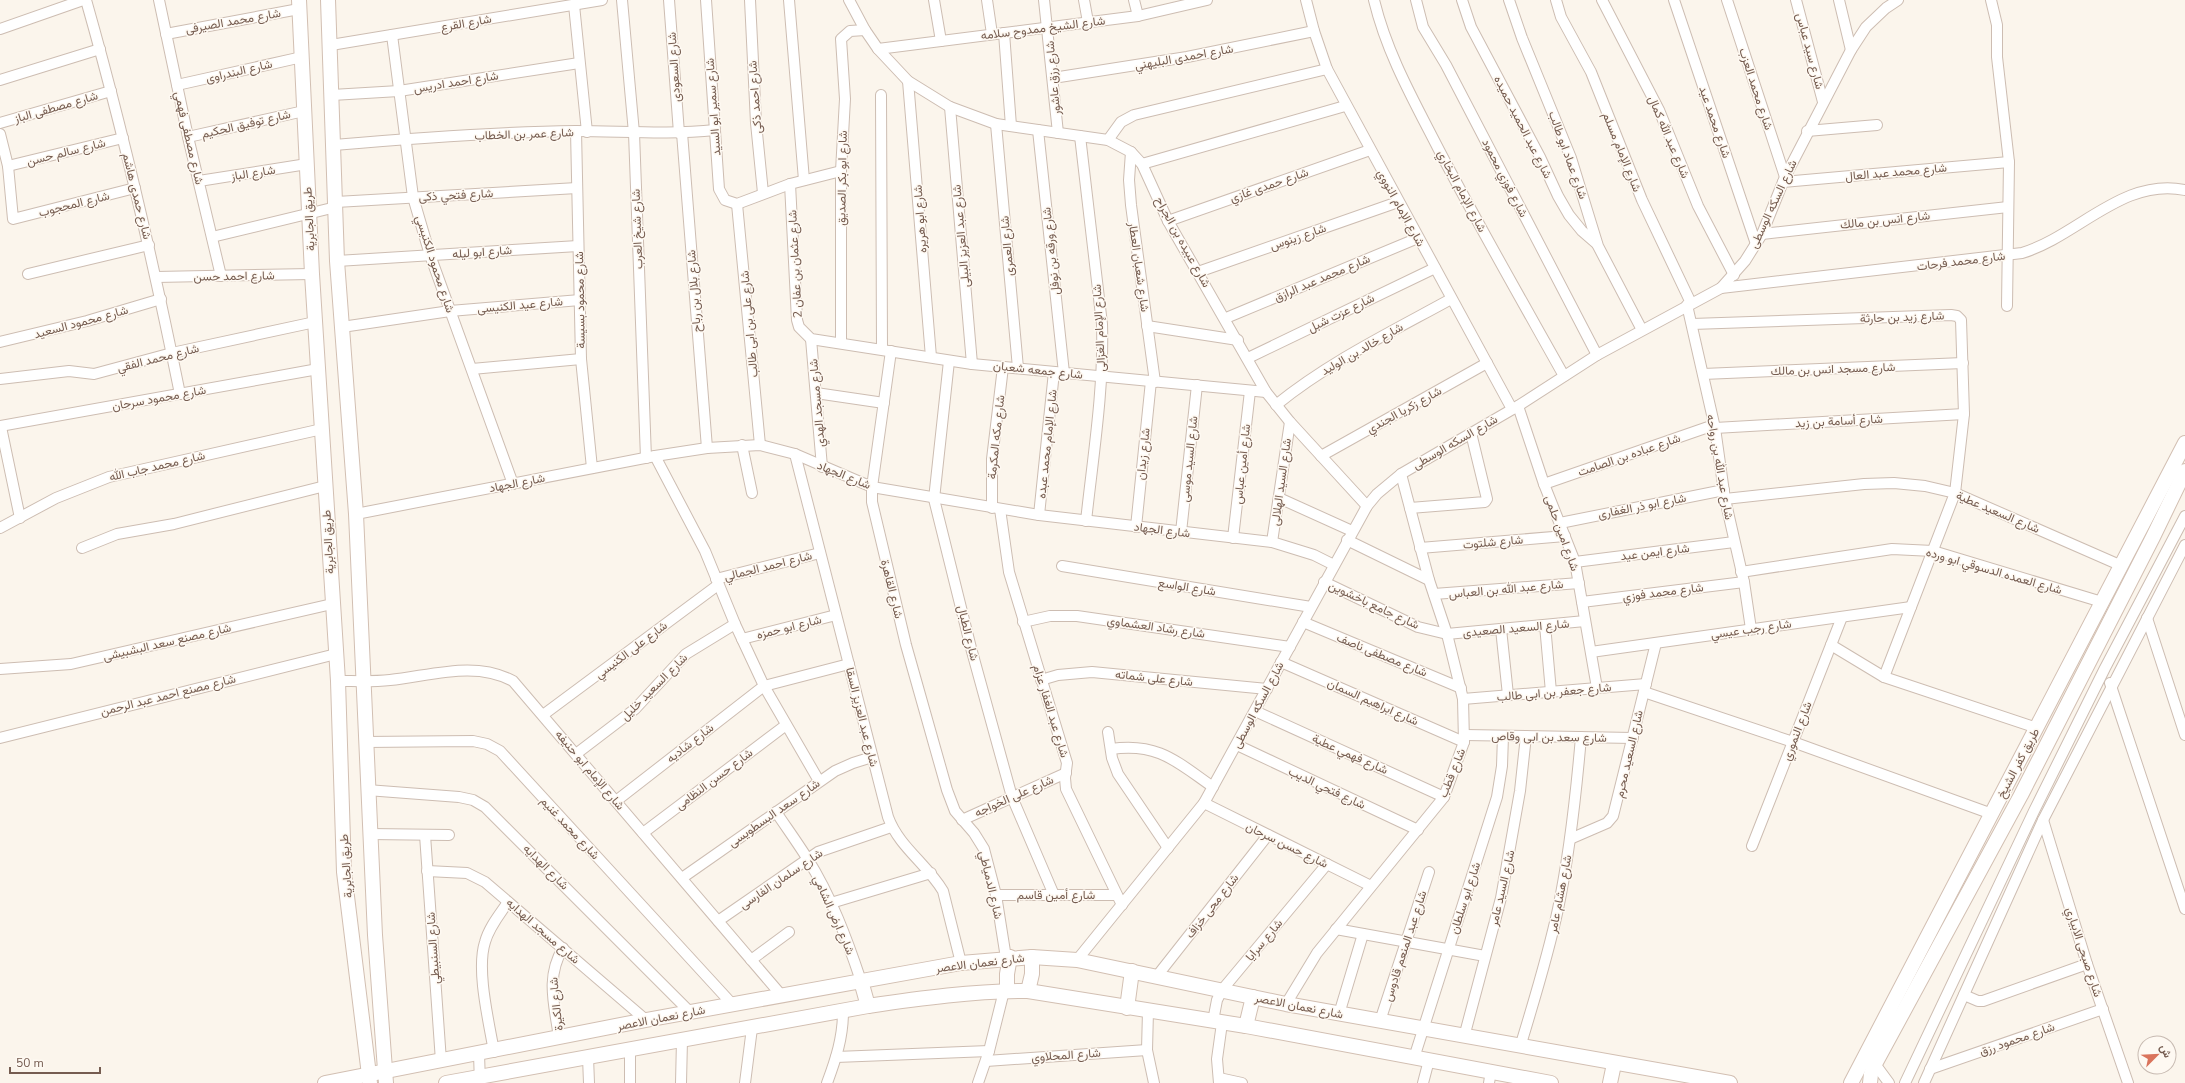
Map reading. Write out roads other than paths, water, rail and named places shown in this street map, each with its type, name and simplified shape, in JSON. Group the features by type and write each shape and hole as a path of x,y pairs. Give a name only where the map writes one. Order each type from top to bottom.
{"street":[{"path":"0,29 83,0"},
{"name":"شارع حمدى هاشم","path":"86,0 111,91 149,245 180,394"},
{"name":"شارع مصطفى فهمي","path":"159,0 188,137 221,276"},
{"name":"طريق الجابرية","path":"328,0 337,261 356,514 367,790 386,1077"},
{"name":"شارع القرع","path":"330,45 602,0"},
{"name":"شارع شيخ العرب","path":"622,0 634,133 651,457"},
{"name":"شارع السعودى","path":"669,0 680,133"},
{"name":"شارع سمير ابو السيد","path":"706,0 719,189 725,200 737,204"},
{"name":"شارع احمد ذكى","path":"750,0 756,123 763,193"},
{"path":"789,0 804,180"},
{"name":"شارع عبيده بن الجراح","path":"849,0 864,30 878,49 908,81 950,108 996,124 1108,140 1131,152 1142,164 1168,221 1226,318 1266,392 1290,422 1367,506"},
{"path":"934,0 941,41"},
{"path":"987,0 992,34"},
{"name":"شارع رزق عاشور","path":"1044,0 1058,133"},
{"path":"1084,0 1088,22"},
{"path":"1134,0 1138,16"},
{"name":"شارع الشيخ ممدوح سلامه","path":"878,49 1138,16 1187,2 1207,0"},
{"name":"شارع الإمام النووي","path":"1306,0 1314,31 1327,69 1345,106 1487,363 1515,407"},
{"name":"شارع الإمام البخاري","path":"1374,0 1384,38 1400,75 1466,200 1564,376"},
{"name":"شارع فوزي محمود","path":"1416,0 1422,27 1446,65 1597,355"},
{"name":"شارع عبد الحميد حميده","path":"1462,0 1471,27 1540,157 1558,196 1569,215 1582,231 1598,246"},
{"name":"شارع عماد ابو طالب","path":"1509,0 1522,38 1571,158 1598,246 1642,330"},
{"name":"شارع الإمام مسلم","path":"1556,0 1561,17 1591,72 1642,200 1689,304"},
{"name":"شارع عبد الله كمال","path":"1602,0 1659,110 1698,206 1734,275"},
{"name":"شارع محمد عيد","path":"1674,0 1756,244"},
{"name":"شارع محمد العزب","path":"1727,0 1784,180"},
{"name":"شارع سيد عباس","path":"1796,0 1823,102"},
{"path":"1839,0 1852,50"},
{"name":"شارع السكه الوسطى","path":"1077,960 1204,803 1349,536 1367,506 1377,494 1401,474 1515,407 1597,355 1721,288 1734,275 1762,234 1784,180 1808,131 1866,27 1885,4 1898,0"},
{"path":"1991,0 1997,25 1998,68 2009,162 2007,306"},
{"name":"شارع محمد الصيرفى","path":"166,34 299,5"},
{"name":"طريق الجابرية","path":"299,5 312,274 338,681 344,872 370,1079"},
{"path":"574,5 587,132"},
{"name":"شارع ابو بكر الصديق","path":"841,343 841,172 845,99 841,39 850,31 864,30"},
{"name":"شارع احمدى البليهني","path":"1053,78 1187,57 1314,31"},
{"path":"1004,33 1011,126"},
{"name":"شارع محمود الكنيسي","path":"392,35 413,197 430,255 513,484"},
{"path":"0,80 100,49"},
{"name":"شارع البندراوى","path":"177,85 302,57"},
{"name":"شارع احمد ادريس","path":"332,95 399,91 579,63"},
{"path":"1108,140 1121,122 1134,115 1327,69"},
{"name":"شارع ابو هريره","path":"908,81 930,357"},
{"name":"شارع مصطفى الباز","path":"0,123 111,91"},
{"name":"شارع القاهرة","path":"881,95 886,350 884,403 872,487 874,516 906,645 947,790 962,820"},
{"path":"1142,164 1345,106"},
{"name":"شارع عبد العزيز البيلى","path":"950,108 972,364"},
{"name":"شارع توفيق الحكيم","path":"188,137 304,111"},
{"name":"شارع العمرى","path":"996,124 1018,368"},
{"path":"1808,131 1877,125"},
{"name":"شارع عمر بن الخطاب","path":"334,145 406,139 576,132 680,133 715,130"},
{"name":"شارع ورقه بن نوفل","path":"1038,130 1059,372"},
{"name":"شارع محمود بسيسة","path":"576,132 581,359 592,468"},
{"name":"شارع بلال بن رباح","path":"680,133 707,448"},
{"path":"0,134 8,166"},
{"name":"شارع الإمام الغزالى","path":"1080,136 1102,324 1102,376 1086,521"},
{"name":"شارع سالم حسن","path":"8,166 123,138"},
{"name":"شارع حمدى غازي","path":"1168,221 1370,150"},
{"name":"شارع شعبان العطار","path":"1131,152 1129,180 1131,205 1153,381"},
{"name":"شارع محمد عبد العال","path":"1784,180 2009,162"},
{"name":"شارع الباز","path":"199,181 307,164"},
{"name":"شارع المحجوب","path":"8,166 13,219 135,188"},
{"path":"737,204 790,184 841,172"},
{"name":"شارع عثمان بن عفان 2","path":"790,184 797,320 803,334 811,339"},
{"name":"شارع محمد فرحات","path":"1721,288 2008,256 2035,249 2050,242 2138,191 2160,187 2185,190"},
{"name":"شارع فتحي ذكى","path":"212,237 309,213 336,204 413,197 577,188"},
{"name":"شارع زينوس","path":"1198,272 1398,202"},
{"name":"شارع على بن ابى طالب","path":"737,204 760,445"},
{"name":"شارع انس بن مالك","path":"1762,234 2008,207"},
{"name":"شارع محمد عبد الرازق","path":"1226,318 1418,238"},
{"path":"28,274 149,245"},
{"name":"شارع ابو ليله","path":"337,261 578,246"},
{"name":"شارع عزت شبل","path":"1248,358 1435,268"},
{"name":"شارع احمد حسن","path":"156,277 312,274"},
{"name":"شارع محمود السعيد","path":"0,342 87,321 161,299"},
{"name":"شارع خالد بن الوليد","path":"1276,405 1302,384 1331,366 1451,299"},
{"name":"شارع عيد الكنيسى","path":"342,327 450,311 580,300"},
{"name":"شارع عبد الله بن رواحه","path":"1689,304 1714,427 1734,542 1743,577 1751,629"},
{"name":"شارع زيد بن حارثة","path":"1692,324 1957,316 1961,320 1963,325 1964,414 1955,493 1884,677"},
{"name":"شارع محمد الفقي","path":"0,379 69,371 94,374 172,353 315,322"},
{"path":"1147,326 1238,340"},
{"name":"شارع جمعه شعبان","path":"811,339 972,364 1266,392"},
{"name":"شارع مسجد الهدي","path":"811,339 822,467"},
{"path":"472,369 581,359"},
{"name":"شارع الطبال","path":"949,361 934,499 971,648 1012,797 1054,895"},
{"name":"شارع زكريا الجندي","path":"1321,456 1487,363"},
{"name":"شارع مسجد انس بن مالك","path":"1703,374 1963,363"},
{"name":"شارع مكه المكرمة","path":"996,509 992,459 1003,367"},
{"name":"شارع محمود سرحان","path":"0,427 318,369"},
{"name":"شارع الإمام محمد عبده","path":"1039,515 1059,372"},
{"name":"شارع زيدان","path":"1136,527 1153,381"},
{"name":"شارع السيد موسى","path":"1181,532 1196,386"},
{"name":"شارع أمين عباس","path":"1233,538 1250,391"},
{"path":"816,393 884,403"},
{"name":"شارع امين حلمى","path":"1515,407 1575,562 1597,688"},
{"name":"شارع أسامة بن زيد","path":"1714,427 1964,414"},
{"name":"شارع السيد الهلالى","path":"1272,542 1290,422"},
{"path":"0,427 20,518"},
{"name":"شارع عباده بن الصامت","path":"1544,484 1714,427"},
{"name":"شارع محمد جاب الله","path":"0,528 56,498 109,477 322,429"},
{"path":"1410,508 1482,502 1487,499 1471,433"},
{"name":"طريق كفر الشيخ","path":"1870,1083 1875,1064 2021,795 2154,537 2181,469 2185,443"},
{"path":"742,445 752,493"},
{"name":"شارع الجهاد","path":"356,514 651,457 707,448 760,445 795,454 822,467 872,487 934,499 1039,515 1272,542 1307,553 1334,565"},
{"name":"شارع عبد العزيز السقا","path":"795,454 891,827 930,873 943,891 961,963"},
{"path":"651,457 690,521 764,686 819,781"},
{"name":"طريق كفر الشيخ","path":"1851,1083 2139,532 2181,469"},
{"name":"شارع قطب","path":"1286,1004 1305,972 1336,929 1444,797 1465,739 1461,688 1447,634 1420,548 1401,474"},
{"name":"شارع السعيد عطية","path":"1725,494 1864,484 1902,484 1955,493 2122,566"},
{"path":"82,548 117,534 174,524 325,486"},
{"name":"شارع ابو ذر الغفارى","path":"1560,522 1725,494"},
{"path":"1279,498 1429,580"},
{"name":"شارع عبد الغفار عزام","path":"996,509 1009,572 1067,763 1066,789 1122,905"},
{"path":"1905,1083 2034,811 2105,668 2185,516"},
{"path":"2139,532 2154,537"},
{"name":"شارع شلتوت","path":"1420,548 1565,536"},
{"name":"شارع ايمن عيد","path":"1575,562 1734,542"},
{"path":"1924,1083 2043,820 2111,686 2185,546"},
{"name":"شارع العمده الدسوقي ابو ورده","path":"1743,577 1892,549 1933,551 2102,602"},
{"name":"شارع احمد الجمالي","path":"717,582 820,553"},
{"name":"شارع الواسع","path":"1062,566 1311,607"},
{"name":"شارع محمد فوزي","path":"1582,602 1743,577"},
{"name":"شارع على الكنيسي","path":"543,715 717,582"},
{"name":"شارع جامع باخشوين","path":"1324,582 1418,627 1447,634"},
{"name":"شارع عبد الله بن العباس","path":"1434,594 1579,583"},
{"name":"شارع مصنع سعد البشبيشى","path":"0,670 71,664 332,604"},
{"name":"شارع رجب عيسي","path":"1591,652 1911,607"},
{"name":"شارع ابو حمزه","path":"742,639 836,616"},
{"name":"شارع رشاد العشماوي","path":"1023,622 1050,616 1076,616 1290,647"},
{"name":"شارع النموري","path":"1752,846 1842,617"},
{"path":"2147,618 2185,735"},
{"name":"شارع السعيد الصعيدى","path":"1447,634 1585,621"},
{"name":"شارع مصطفى ناصف","path":"1303,622 1461,688"},
{"name":"شارع السعيد خليل","path":"576,754 634,709 686,654 735,624"},
{"path":"1545,625 1552,692"},
{"path":"1501,629 1508,695"},
{"name":"شارع السعيد محرم","path":"1570,839 1607,823 1613,816 1656,642"},
{"path":"1831,644 1884,677 2037,728"},
{"name":"شارع مصنع احمد عبد الرحمن","path":"0,738 336,654"},
{"name":"شارع ابراهيم السمان","path":"1281,662 1465,739"},
{"path":"764,686 848,664"},
{"path":"2105,668 2185,909"},
{"name":"شارع الإمام ابو حنيفه","path":"338,681 391,680 436,672 487,672 501,675 513,681 782,996"},
{"name":"شارع على شماته","path":"1041,680 1075,672 1092,672 1267,689"},
{"name":"شارع شاديه","path":"616,801 764,686"},
{"name":"شارع جعفر بن ابى طالب","path":"1463,699 1597,688 1645,688"},
{"path":"1645,688 1992,814"},
{"name":"شارع فهمي عطية","path":"1255,711 1444,797"},
{"name":"شارع حسن النظامى","path":"643,833 786,725"},
{"path":"1108,732 1118,774 1168,848"},
{"name":"شارع سعد بن ابى وقاص","path":"1465,739 1503,736 1633,738"},
{"name":"شارع ابو سلطان","path":"1414,1058 1497,796 1502,766 1503,736"},
{"name":"شارع السيد عامر","path":"1464,1037 1501,898 1512,844 1526,736"},
{"name":"شارع هشام عامر","path":"1520,1047 1541,979 1554,925 1570,839 1581,737"},
{"name":"شارع محمد غنيم","path":"365,742 473,741 487,744 500,751 733,1005"},
{"name":"شارع فتحي الديب","path":"1236,746 1418,830"},
{"path":"1111,749 1139,747 1155,750 1170,757 1214,787"},
{"name":"شارع سعد البسطويسى","path":"682,878 819,781 853,763 872,757"},
{"name":"شارع على الخواجه","path":"962,820 1066,773"},
{"path":"2005,789 2021,795"},
{"name":"شارع الهدايه","path":"367,790 459,797 473,800 485,807 690,1012"},
{"name":"شارع حسن سرحان","path":"1204,803 1371,886"},
{"name":"شارع ارض الشامي","path":"776,812 807,858 831,902 848,941 861,981"},
{"name":"شارع الدمياطي","path":"962,820 974,833 984,849 996,895 1008,958"},
{"name":"شارع صبحى الابياري","path":"2043,820 2087,964 2128,1083"},
{"name":"شارع سلمان الفارسى","path":"718,921 807,858 829,847 891,827"},
{"path":"370,834 448,835"},
{"name":"شارع السنبيطي","path":"425,835 441,1061"},
{"name":"شارع محى خزاف","path":"1157,976 1268,835"},
{"name":"شارع سرايا","path":"1219,1081 1217,1059 1218,1022 1216,1005 1222,990 1326,864"},
{"name":"شارع مسجد الهدايه","path":"427,871 458,871 477,876 646,1020"},
{"name":"شارع عبد المنعم قادوس","path":"1380,1021 1429,872"},
{"path":"831,902 930,873"},
{"name":"شارع أمين قاسم","path":"996,895 1116,895"},
{"path":"494,1052 481,961 485,942 493,924 508,902"},
{"path":"1336,929 1485,956"},
{"path":"751,960 789,932"},
{"path":"1340,1014 1363,934"},
{"name":"شارع الكيرة","path":"559,1038 552,982 552,970 563,948"},
{"path":"1028,992 1032,974 1032,957"},
{"name":"شارع نعمان الاعصر","path":"325,1083 386,1077 441,1061 494,1052 646,1020 961,963 1032,957 1077,960 1286,1004 1614,1064 1730,1083"},
{"path":"978,1083 986,1061 1006,991 1008,958"},
{"path":"1964,995 1978,1002 1983,1001 2087,964"},
{"path":"1127,1008 1132,971"},
{"path":"861,981 868,1006"},
{"path":"446,1083 480,1080 520,1070 843,1012 868,1006 936,995 1006,991 1028,992 1246,1026 1429,1060 1490,1077 1551,1083"},
{"path":"1246,1026 1253,997"},
{"name":"شارع محمود رزق","path":"1930,1069 2103,1009"},
{"path":"1148,1011 1147,1050 1154,1083"},
{"path":"827,1083 843,1031 843,1012"},
{"path":"745,1083 752,1028"},
{"path":"681,1083 682,1040"},
{"path":"517,1047 520,1070"},
{"path":"630,1050 630,1083"},
{"name":"شارع المحلاوي","path":"986,1061 1147,1050"},
{"path":"836,1057 989,1051"},
{"path":"479,1054 480,1080"},
{"path":"588,1058 589,1083"},
{"path":"1423,1083 1429,1060"},
{"path":"1610,1083 1614,1064"},
{"path":"1875,1064 1889,1083"},
{"path":"1219,1081 1242,1083"}]}
